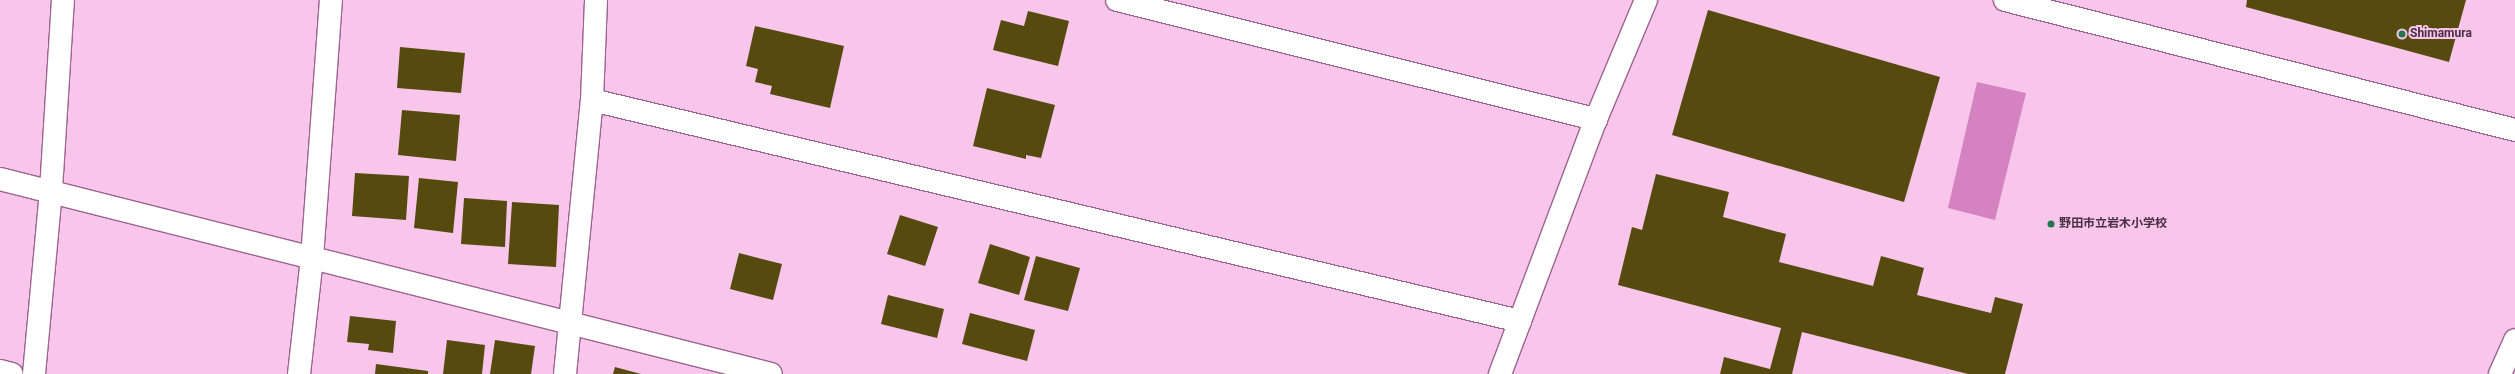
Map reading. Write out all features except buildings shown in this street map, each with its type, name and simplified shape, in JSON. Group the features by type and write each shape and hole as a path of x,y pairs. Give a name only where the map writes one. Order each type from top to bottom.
{"street":[{"path":"34,374 51,190 63,0"},
{"path":"299,374 312,258 331,0"},
{"path":"565,374 592,100 596,0"},
{"path":"1117,0 1596,119"},
{"path":"1500,374 1596,119 1646,0"},
{"path":"2005,0 2515,130"},
{"path":"592,100 1520,321"},
{"path":"0,179 51,190 571,325 771,374"},
{"path":"2500,374 2515,340"},
{"path":"0,371 12,374"}],"shaded area":[{"path":"1977,82 2026,93 1995,220 1948,208"}],"place":[{"name":"Shimamura","path":"2402,34"},
{"name":"野田市立岩木小学校","path":"2051,224"}]}
